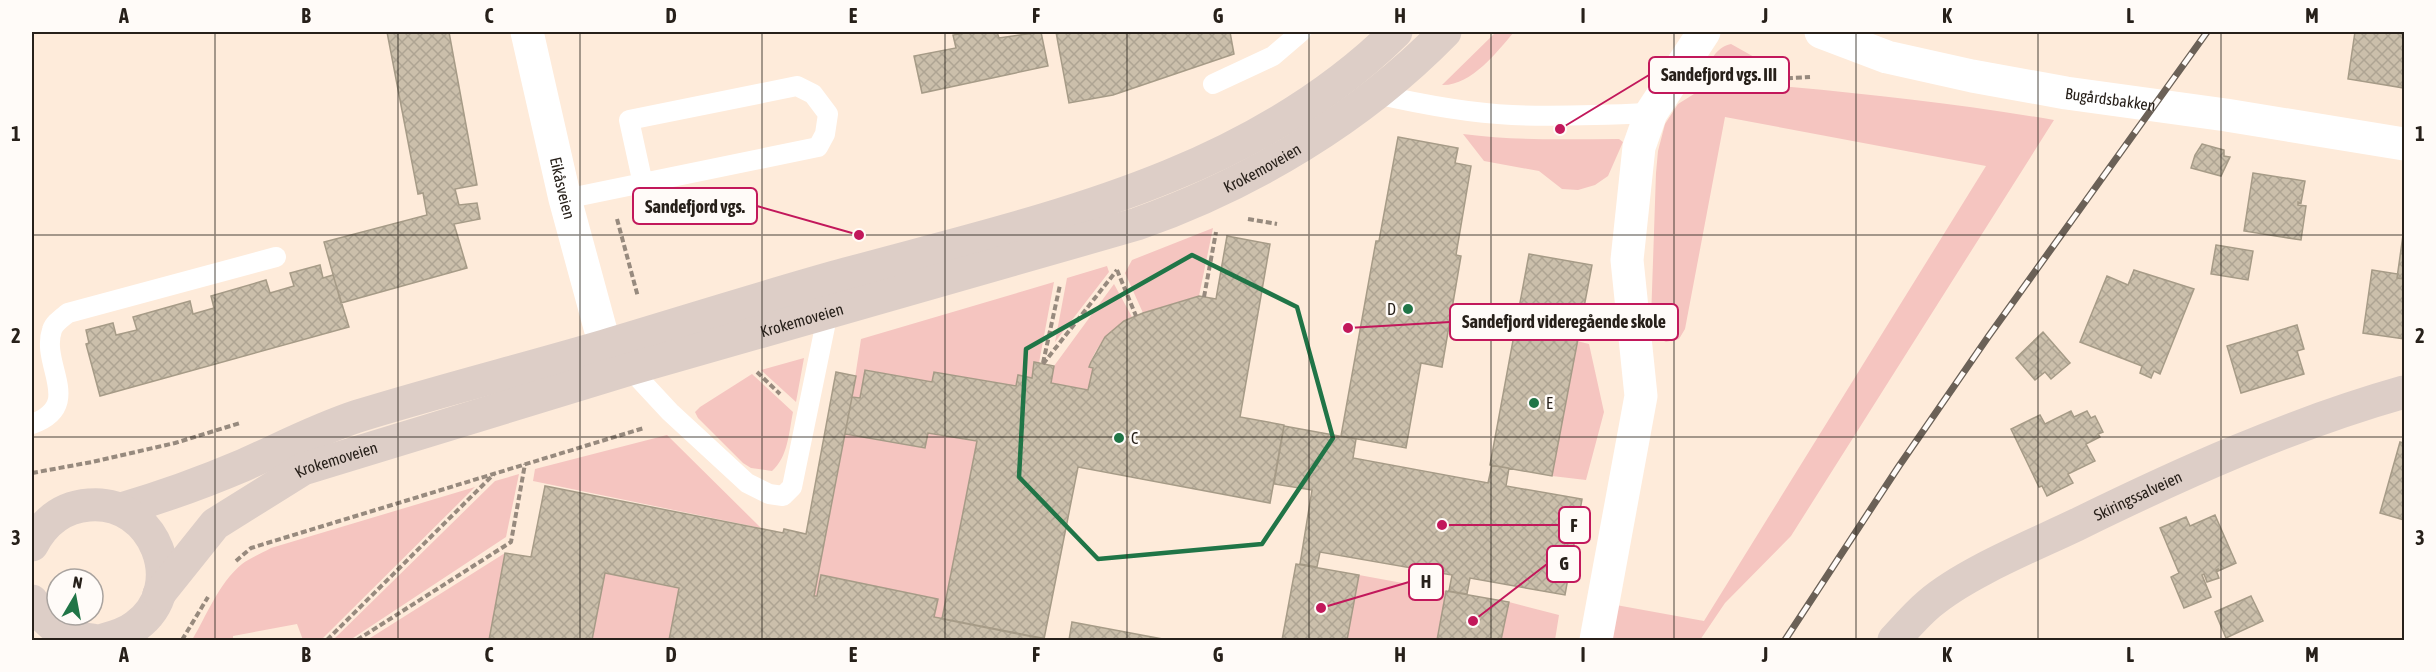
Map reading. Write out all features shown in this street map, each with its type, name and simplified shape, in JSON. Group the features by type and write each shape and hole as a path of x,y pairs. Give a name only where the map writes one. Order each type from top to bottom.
{"main road":[{"name":"Krokemoveien","path":"121,509 174,494 246,464 295,440 356,417 707,313 1101,202 1171,176 1239,146 1314,101 1396,32"},
{"name":"Krokemoveien","path":"159,594 215,524 303,469 630,369 1137,224 1182,208 1252,174 1316,135 1376,94 1445,32"},
{"name":"Skiringssalveien","path":"1894,640 1930,603 1987,568 2162,483 2302,425 2404,392"},
{"name":"Krokemoveien","path":"32,601 41,617 58,631 78,639 110,639 138,626 151,612 159,594 163,576 161,556 154,538 140,521 121,509 99,504 77,506 57,515 34,533"}],"street":[{"name":"Eikåsveien","path":"527,32 565,199 604,345"},
{"path":"1596,640 1641,396 1627,260 1639,147 1651,113 1704,32"},
{"name":"Bugårdsbakken","path":"1827,33 1887,57 2066,93 2226,115 2404,144"}],"lane":[{"path":"1213,84 1273,56 1301,32"},
{"path":"565,199 644,184 818,147 825,134 828,114 813,94 797,86 629,120 644,184"},
{"path":"1376,94 1413,103 1521,116 1651,113"},
{"path":"32,424 52,414 57,403 58,387 51,348 51,331 55,324 68,313 276,257"},
{"path":"630,369 670,412 747,483 769,494 783,496 792,487 828,312"}],"path":[{"path":"1668,84 1810,77"},
{"path":"610,190 638,298 648,295"},
{"path":"1204,297 1217,226"},
{"path":"1114,263 1136,315"},
{"path":"1060,280 1043,364 1122,263"},
{"path":"756,371 806,417"},
{"path":"357,640 511,542 525,464"},
{"path":"327,640 495,473"}],"highlighted area":[{"path":"1192,255 1297,307 1333,438 1262,544 1098,559 1019,477 1026,349"}],"shaded area":[{"path":"1496,32 1514,32 1473,74 1453,84 1442,85"},
{"path":"1731,44 1772,67 1767,71 1702,76 1717,52"},
{"path":"1791,87 1923,101 2054,120 1791,536 1725,603 1700,640 1611,640 1616,605 1704,621 1986,166 1725,117 1685,329 1679,339 1666,342 1655,334 1651,320 1656,173 1658,151 1665,124 1678,104 1694,94"},
{"path":"1463,134 1522,139 1619,139 1623,142 1608,176 1595,185 1578,190 1562,189 1539,171 1484,161"},
{"path":"1213,228 1199,296 1143,313 1125,273 1132,260"},
{"path":"1107,266 1109,272 1055,342 1067,278"},
{"path":"1054,282 1039,363 1034,362 1032,378 1018,376 1016,386 934,372 932,382 866,370 860,398 852,397 861,339"},
{"path":"1114,284 1132,317 1111,331 1100,344 1089,367 1093,368 1088,390 1051,383 1054,366"},
{"path":"1577,341 1589,344 1604,412 1586,480 1552,476"},
{"path":"804,358 796,402 761,370"},
{"path":"752,374 793,412 785,451 772,471 751,468 743,463 698,418 695,412"},
{"path":"928,433 977,441 942,619 934,617 938,599 822,575 817,596 814,596 845,434 925,448"},
{"path":"667,435 761,528 533,481 535,469"},
{"path":"519,474 506,537 350,640 333,640 495,481"},
{"path":"475,487 321,640 303,640 297,624 233,636 233,640 192,640 226,581 242,564 252,558 271,548"},
{"path":"505,553 489,640 367,640"},
{"path":"605,573 679,588 669,640 592,640"},
{"path":"1359,575 1446,591 1437,640 1347,640"},
{"path":"1509,602 1559,615 1555,640 1501,640"}],"building":[{"path":"387,32 449,32 477,185 455,189 459,205 477,203 480,219 454,224 467,268 341,303 324,242 427,215 423,193 418,194"},
{"path":"970,32 997,32 999,38 1041,32 1048,66 922,93 914,56 956,48 953,35"},
{"path":"1056,32 1230,32 1234,54 1113,95 1069,103"},
{"path":"2355,32 2404,32 2404,88 2348,79"},
{"name":"D","path":"1398,137 1458,148 1455,163 1471,166 1456,255 1461,256 1442,367 1421,363 1406,448 1341,436 1376,241 1379,241"},
{"path":"2202,144 2224,150 2224,156 2230,157 2221,176 2191,168"},
{"path":"2253,173 2305,181 2301,203 2298,202 2298,205 2306,206 2301,240 2244,231"},
{"path":"2404,228 2404,279 2397,278"},
{"name":"C","path":"1227,236 1270,244 1240,417 1284,425 1270,503 1078,467 1044,639 942,619 977,441 928,433 925,448 845,434 852,397 860,398 865,370 932,382 934,372 1016,386 1018,375 1032,378 1034,362 1054,366 1051,383 1088,390 1093,368 1089,367 1091,362 1105,337 1124,321 1199,296 1216,299"},
{"path":"2216,245 2253,251 2248,280 2211,274"},
{"name":"E","path":"1529,254 1592,265 1552,476 1490,465"},
{"path":"320,265 323,278 333,275 349,327 100,396 86,344 89,343 86,330 113,323 116,335 137,330 133,317 190,301 193,314 214,308 211,296 266,280 270,293 294,286 290,273"},
{"path":"2134,270 2194,289 2160,374 2154,371 2151,378 2140,373 2142,366 2080,342 2107,276 2128,285"},
{"path":"2372,270 2398,274 2397,278 2404,279 2404,339 2363,333"},
{"path":"2297,325 2304,349 2297,351 2304,374 2241,393 2227,346"},
{"path":"2043,332 2070,363 2051,379 2045,372 2035,380 2016,358"},
{"path":"836,372 856,376 814,596 817,596 821,575 938,599 934,617 1052,640 669,640 679,588 605,573 592,640 489,640 505,553 531,557 545,486 783,533 784,529 806,534"},
{"path":"2071,411 2074,417 2087,411 2091,418 2095,416 2103,432 2098,434 2100,437 2086,444 2095,461 2068,474 2073,483 2047,496 2042,486 2039,487 2011,429 2040,415 2045,424"},
{"path":"1284,426 1356,439 1353,458 1488,483 1492,465 1509,468 1506,486 1582,499 1565,595 1470,578 1467,594 1449,591 1452,575 1320,552 1317,567 1300,564 1312,490 1274,484"},
{"path":"2400,442 2404,443 2404,520 2380,513"},
{"path":"2215,515 2236,563 2216,570 2219,578 2207,582 2204,574 2202,575 2211,597 2184,608 2171,577 2179,573 2160,528 2186,517 2190,526"},
{"path":"1296,564 1359,575 1347,640 1282,640"},
{"path":"1446,591 1509,602 1501,640 1437,640"},
{"path":"2251,596 2263,621 2226,638 2215,612"},
{"path":"1072,622 1168,640 1069,640"}],"railway":[{"path":"1785,640 1899,466 1988,337 2207,32"}],"place":[{"name":"Sandefjord vgs. III","path":"1560,129"},
{"name":"Sandefjord vgs.","path":"859,235"},
{"name":"D","path":"1408,309"},
{"name":"Sandefjord videregående skole","path":"1348,328"},
{"name":"E","path":"1534,403"},
{"name":"C","path":"1119,438"},
{"name":"F","path":"1442,525"},
{"name":"H","path":"1321,608"},
{"name":"G","path":"1473,621"}]}
